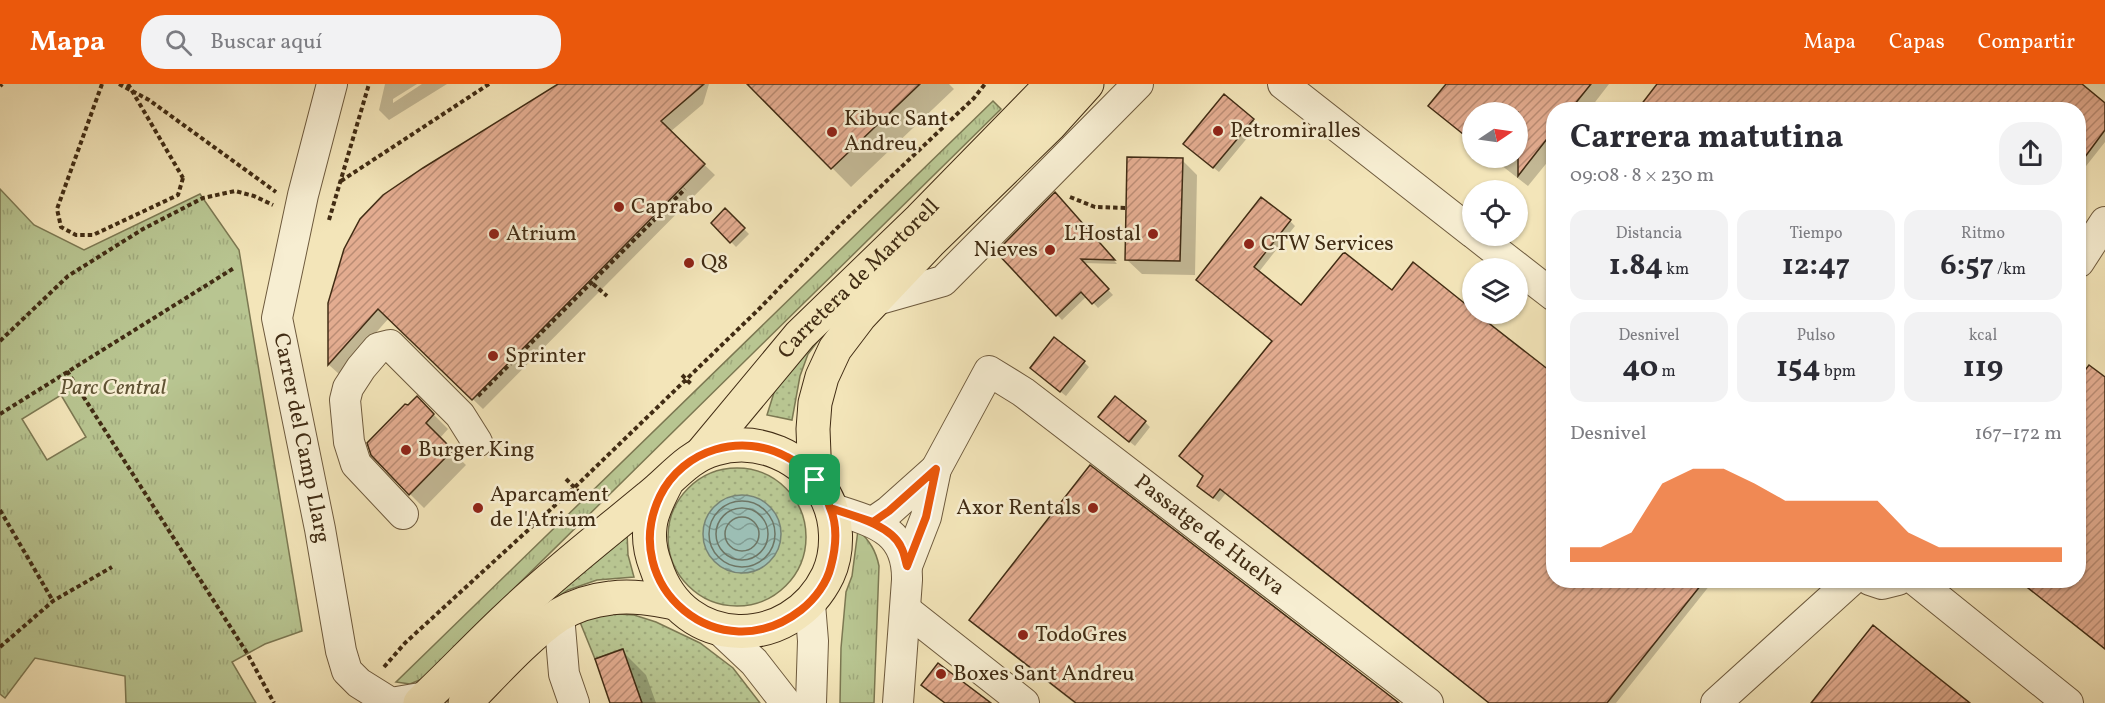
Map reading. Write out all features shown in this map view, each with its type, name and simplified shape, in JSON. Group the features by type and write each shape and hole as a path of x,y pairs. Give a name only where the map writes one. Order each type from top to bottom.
{"main road":[{"name":"Carretera de Martorell","path":"701,454 800,335 1024,98 1052,84"},
{"name":"Carretera de Martorell","path":"666,484 653,511 650,526 650,549 659,577 675,603 685,612 701,623 720,630 754,632 789,620 810,604 829,573 835,548 835,526 823,494 813,429 815,403 822,377 835,349 860,316 930,242 1050,125 1087,84"},
{"name":"Carretera de Martorell","path":"423,700 510,615 554,576 666,484 686,463 701,454 732,445 745,444 770,449 790,458 823,494"},
{"name":"Carretera de Martorell","path":"465,703 522,647 559,615 585,604 613,597 647,598 675,603"}],"street":[{"name":"Carrer del Camp Llarg","path":"332,84 291,201 277,318 320,529 341,651 347,671 359,684 391,703 423,700"},
{"name":"Carretera de Martorell","path":"876,300 944,281 1138,84"},
{"path":"1283,84 1462,223"},
{"path":"2086,251 2105,222"},
{"path":"1490,246 1546,290"},
{"path":"403,514 356,464 350,442 345,400 348,388 378,348 390,345 460,415 477,442"},
{"name":"Passatge de Huelva","path":"936,469 989,371 1023,392 1428,703"},
{"path":"873,522 889,511 936,469"},
{"path":"907,566 926,517 936,469"},
{"path":"823,494 873,522 901,544 907,566 906,610 898,703"},
{"path":"1716,703 1843,588"},
{"path":"1925,588 2068,703"},
{"path":"810,604 813,641 811,703"},
{"path":"906,610 1024,703"},
{"path":"559,615 564,674 574,703"},
{"path":"720,630 754,662 786,703"},
{"path":"522,647 544,657 564,674"}],"path":[{"path":"102,84 57,209 62,227 76,235 93,235 178,195 183,178 128,84"},
{"path":"119,84 149,100 273,192 291,201"},
{"path":"327,226 369,84"},
{"path":"333,187 489,84"},
{"path":"370,691 386,664 405,644 577,489 837,228 974,98 985,84"},
{"path":"477,397 685,189"},
{"path":"0,341 68,276 143,229 203,198 234,191 291,201"},
{"path":"1070,197 1095,207 1126,208"},
{"path":"0,414 234,268"},
{"path":"593,284 607,296"},
{"path":"67,371 247,653 274,703"},
{"path":"682,375 691,384"},
{"path":"566,479 577,489"},
{"path":"0,510 53,601"},
{"path":"0,647 53,601 112,567"}],"green space":[{"path":"993,101 1001,109 422,679 410,684 396,682"},
{"name":"Parc Central","path":"0,189 34,225 84,250 200,194 239,250 302,631 265,644 232,662 256,703 126,703 125,676 35,658 5,698 0,694","holes":["61,395 86,437 47,460 22,419"]},
{"path":"834,320 808,354 800,376 792,420 767,415 781,370"},
{"path":"737,468 764,473 776,479 786,488 795,498 801,510 806,537 801,564 795,576 786,586 776,595 764,601 737,606 710,601 698,595 688,586 679,576 673,564 668,537 673,510 679,498 688,488 698,479 710,473"},
{"path":"858,530 872,546 879,566 874,703 840,703 841,648 846,592 852,576"},
{"path":"627,532 628,555 634,577 597,580 568,590 545,606 445,703 430,703"},
{"path":"603,613 634,615 656,622 700,643 733,668 760,703 642,703 622,649 595,659 578,617"}],"water":[{"path":"742,495 757,498 770,506 778,519 781,534 778,549 770,562 757,570 742,573 727,570 714,562 706,549 703,534 706,519 714,506 727,498"}],"building":[{"name":"Atrium","path":"558,84 704,84 661,121 705,164 472,400 378,309 328,365 328,303 344,249 360,219 383,195"},
{"name":"Kibuc Sant Andreu","path":"747,84 920,84 831,169"},
{"path":"1446,84 1591,84 1576,102 1546,102 1546,140 1528,163 1528,102 1462,102 1462,133 1428,106"},
{"path":"1657,84 2082,84 2105,103 2105,130 2086,156 2086,102 1643,102"},
{"name":"Petromiralles","path":"1224,94 1254,119 1213,168 1183,144"},
{"name":"L'Hostal","path":"1127,157 1183,158 1180,261 1125,260"},
{"path":"1518,168 1524,168 1518,176"},
{"name":"Nieves","path":"1055,192 1115,260 1081,259 1109,289 1092,304 1081,292 1056,316 996,252"},
{"path":"1261,197 1291,220 1254,267 1301,305 1344,252 1392,290 1413,262 1462,301 1462,324 1490,324 1546,368 1546,588 1699,588 1607,703 1489,703 1220,489 1213,498 1197,486 1203,476 1179,456 1272,341 1196,280"},
{"path":"725,208 745,228 730,243 711,223"},
{"path":"1054,337 1085,361 1060,392 1030,368"},
{"path":"2089,365 2105,377 2105,649 2028,588 2086,588 2086,369"},
{"name":"Burger King","path":"417,396 434,414 426,423 453,450 409,495 371,455 367,443 405,404 408,405"},
{"path":"1115,396 1146,421 1129,442 1098,417"},
{"path":"1090,465 1399,703 1076,703 969,620"},
{"path":"1873,625 1921,664 1970,703 1811,703"},
{"path":"623,649 642,703 610,703 595,659"},
{"name":"Boxes Sant Andreu","path":"938,663 991,703 945,703 921,685"}],"place":[{"name":"Petromiralles","path":"1218,131"},
{"name":"Kibuc Sant Andreu","path":"832,132"},
{"name":"Caprabo","path":"619,207"},
{"name":"Atrium","path":"494,234"},
{"name":"L'Hostal","path":"1153,234"},
{"name":"CTW Services","path":"1249,244"},
{"name":"Nieves","path":"1050,250"},
{"name":"Q8","path":"689,263"},
{"name":"Sprinter","path":"493,356"},
{"name":"Burger King","path":"406,450"},
{"name":"Aparcament de l'Atrium","path":"478,508"},
{"name":"Axor Rentals","path":"1093,508"},
{"name":"TodoGres","path":"1023,635"},
{"name":"Boxes Sant Andreu","path":"941,674"}],"route":[{"path":"815,480 790,458 770,449 745,444 714,449 686,463 666,484 653,511 650,526 650,549 659,577 675,603 701,623 720,630 754,632 789,620 816,597 829,573 835,548 835,526 830,508 873,522 889,511 936,469 926,517 907,566 901,544 873,522 856,516 830,508 826,496 815,480"}]}
